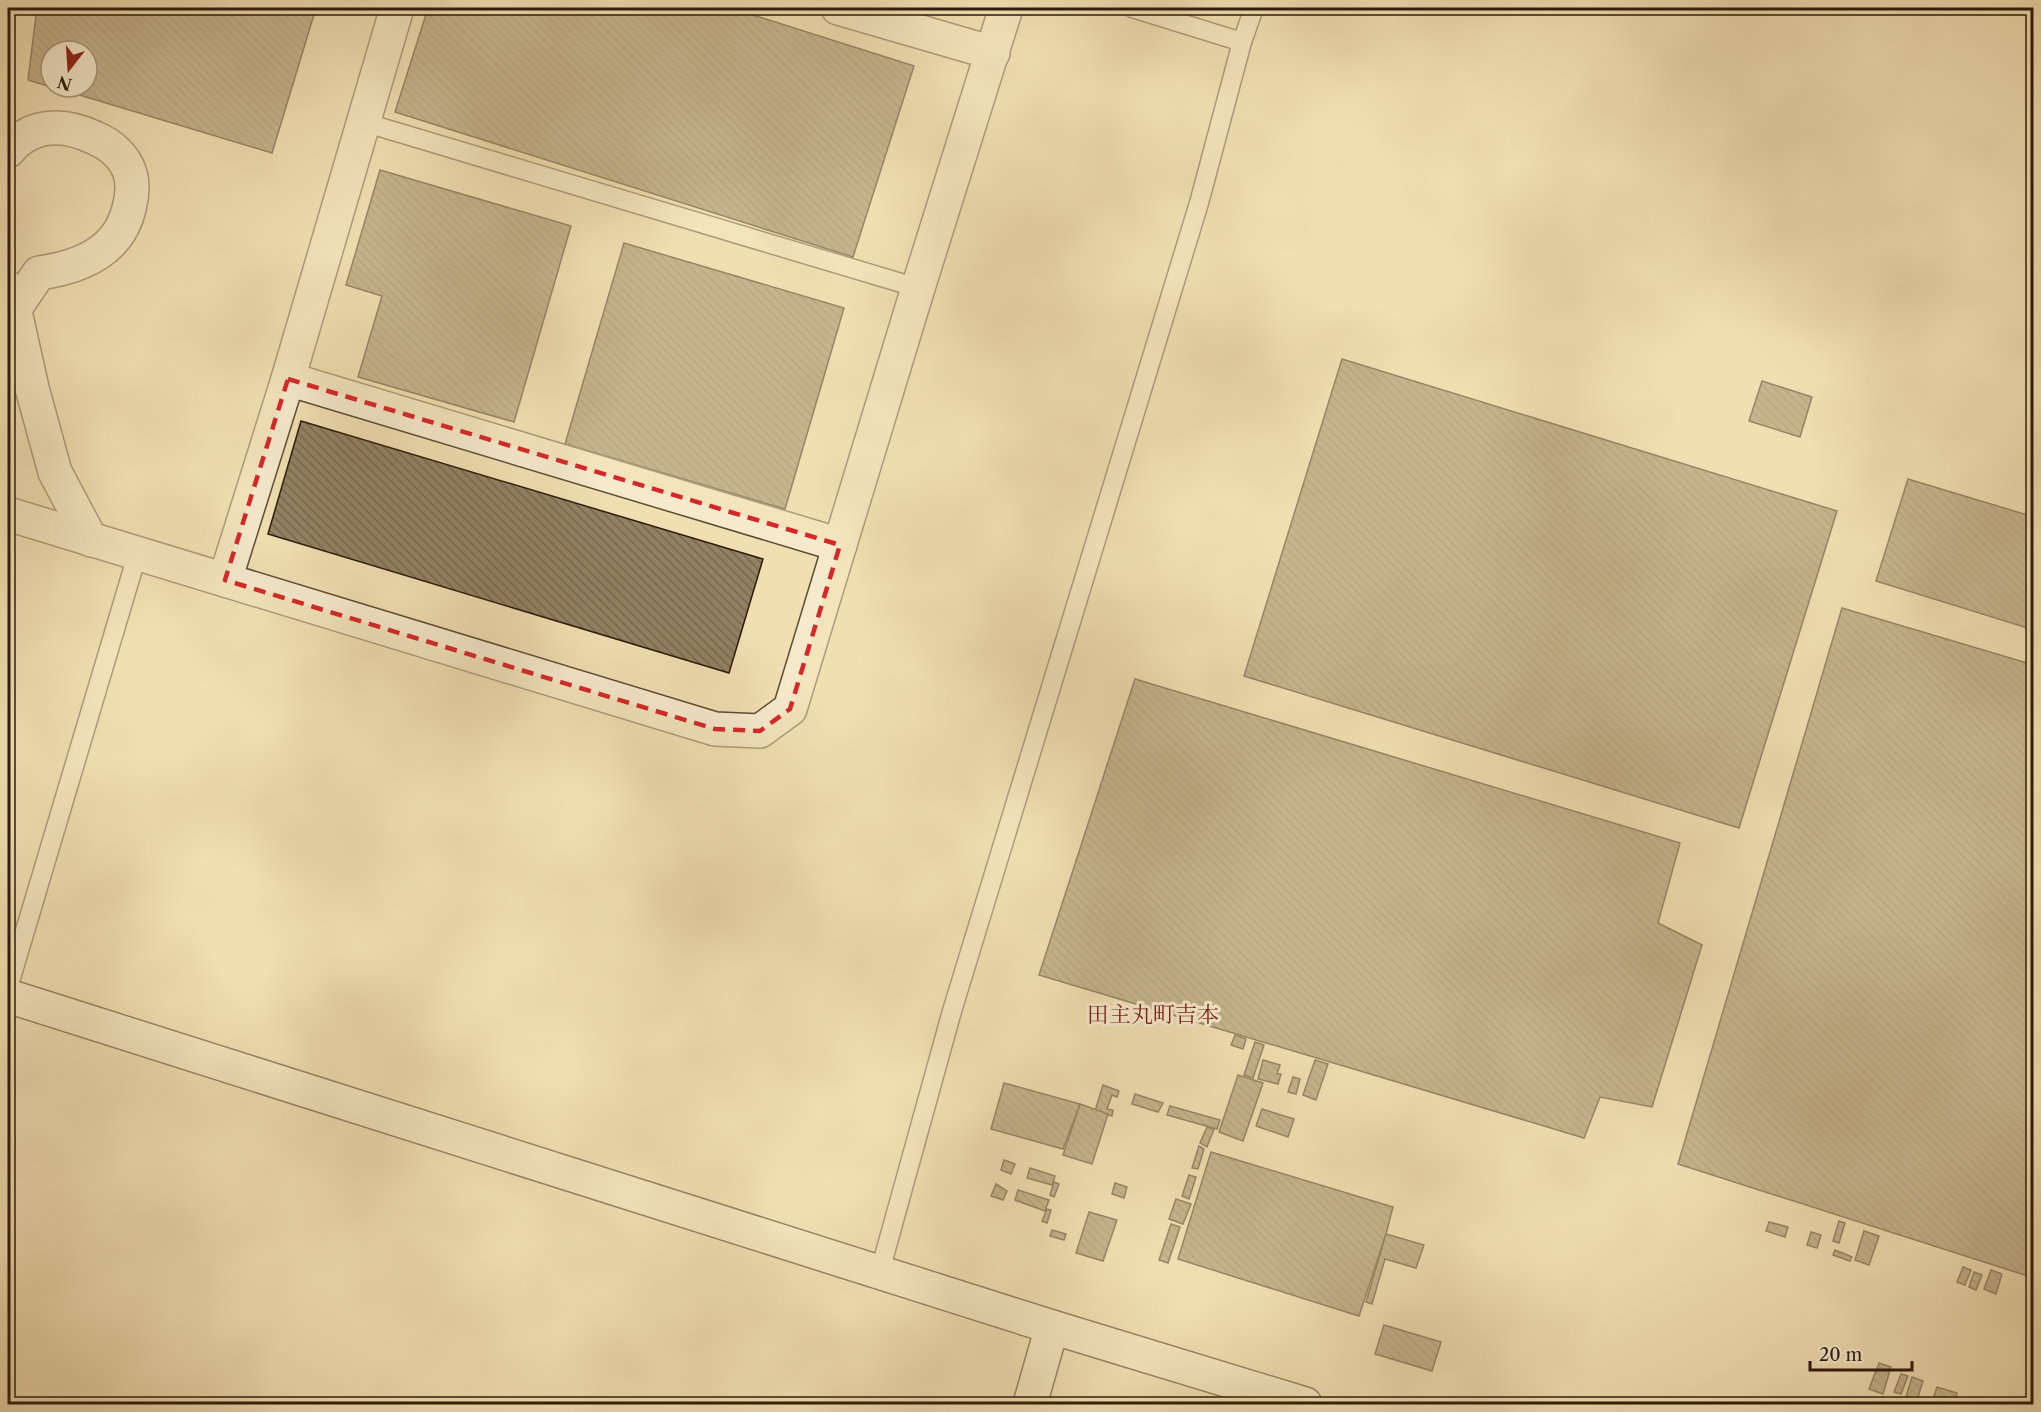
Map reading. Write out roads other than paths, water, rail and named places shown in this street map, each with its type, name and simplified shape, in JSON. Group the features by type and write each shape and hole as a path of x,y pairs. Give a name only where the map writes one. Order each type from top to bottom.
{"street":[{"path":"225,580 288,380 397,8"},
{"path":"838,8 993,53"},
{"path":"8,514 715,729 760,731 790,709 1006,8"},
{"path":"8,151 19,139 42,129 62,127 81,131 100,140 119,154 129,170 132,190 125,224 112,243 78,264 39,273 11,295 32,388 55,472 91,540"},
{"path":"288,380 840,545"},
{"path":"8,996 1052,1327 1305,1404"},
{"path":"1030,1404 1052,1327"}],"lane":[{"path":"1132,8 1242,42"},
{"path":"880,1271 952,1011 1199,203 1242,42 1254,8"},
{"path":"363,122 918,288"},
{"path":"8,987 138,552"}],"district":[{"name":"田主丸町吉本","path":"1153,1014"}]}
